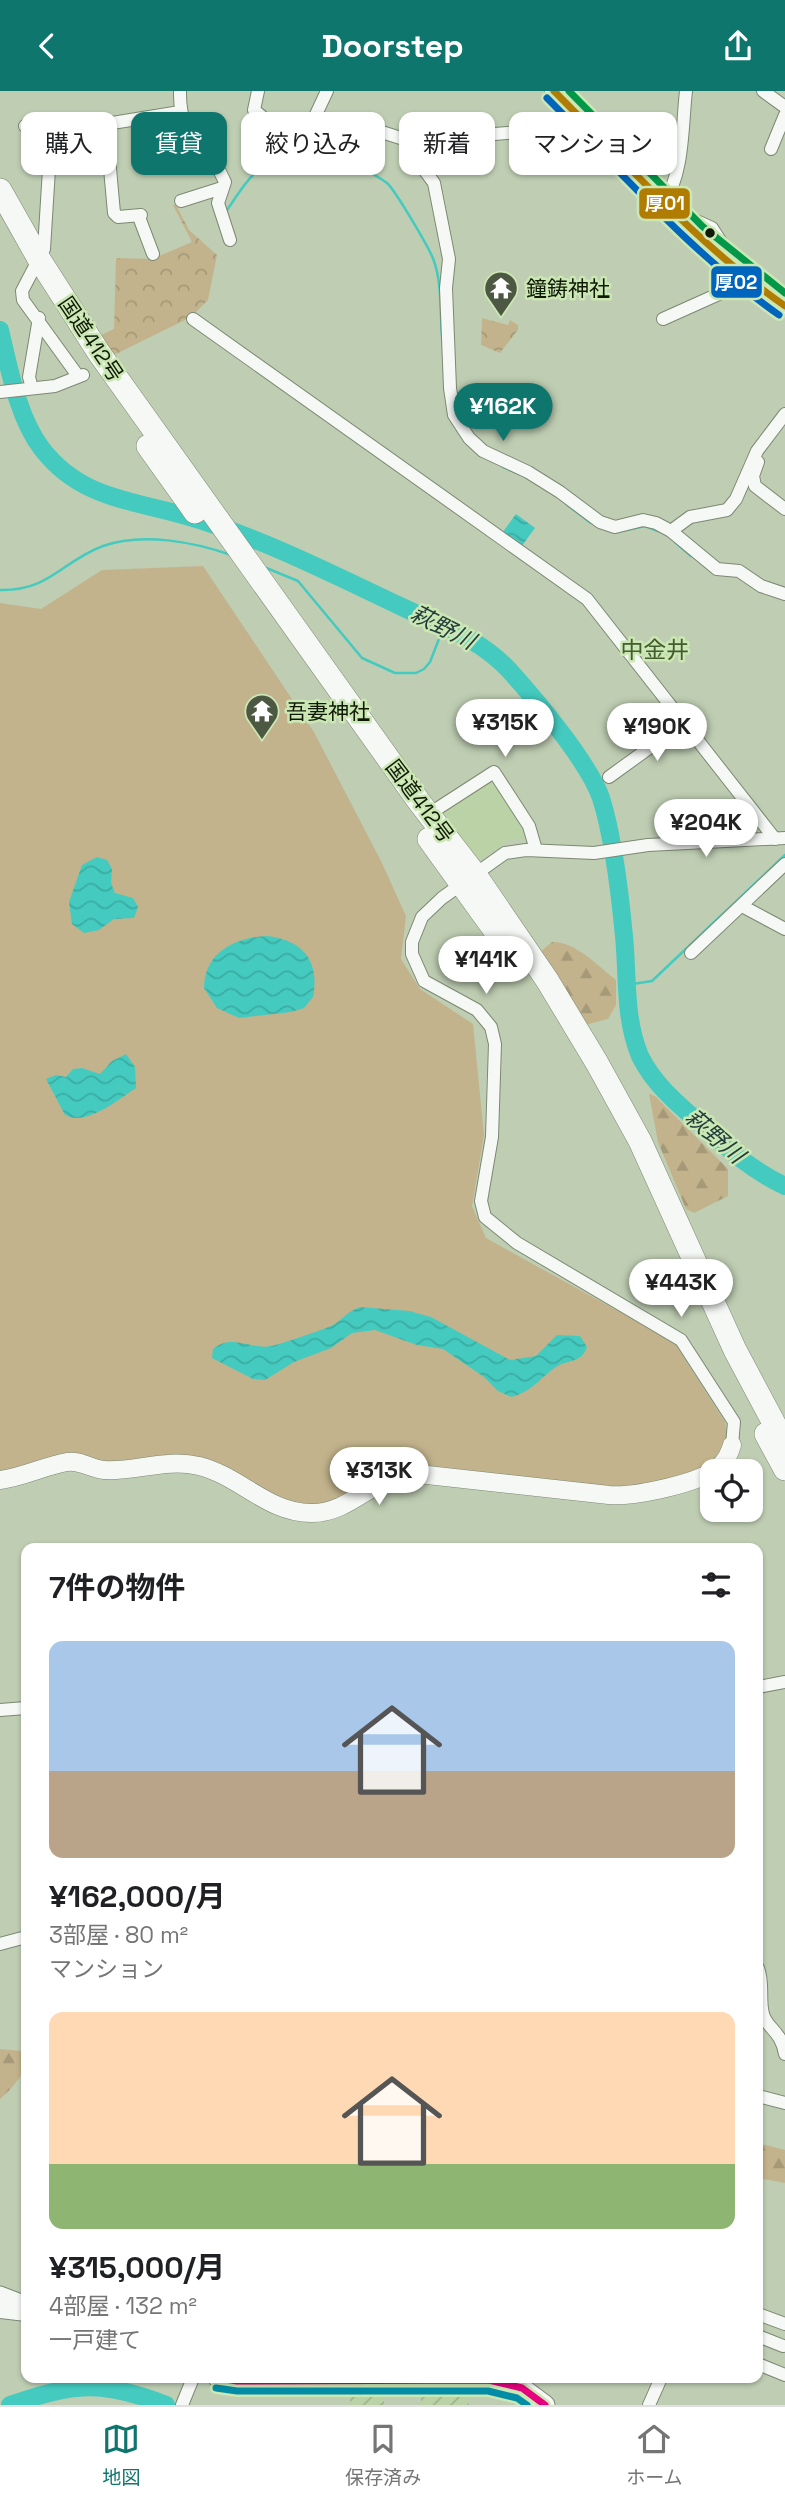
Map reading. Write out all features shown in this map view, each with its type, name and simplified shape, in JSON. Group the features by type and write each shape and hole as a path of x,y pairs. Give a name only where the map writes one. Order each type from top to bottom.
{"highway":[{"name":"国道412号","path":"0,190 35,268"},
{"name":"国道412号","path":"0,221 179,478 429,814 593,1080 629,1147 699,1294 723,1354 785,1469"},
{"name":"国道412号","path":"248,572 467,878 547,980 640,1141 735,1350 785,1444"}],"main road":[{"path":"0,2297 21,2304"},
{"path":"501,2383 522,2388 545,2405"}],"street":[{"path":"180,91 180,112"},
{"path":"255,112 258,91"},
{"path":"317,112 327,91"},
{"path":"554,91 576,112"},
{"path":"669,206 686,91"},
{"path":"763,91 785,107"},
{"path":"771,149 785,115"},
{"path":"0,392 55,386 81,376 23,300 22,291 44,249 48,175"},
{"path":"111,175 114,213 118,217 140,216 153,254"},
{"path":"222,175 225,182 218,203 230,240"},
{"path":"428,175 434,183 449,259 446,288 450,388 454,415 461,426 483,451 528,472 600,522 620,527 643,520 671,531 718,569 739,571 761,586 785,594"},
{"path":"638,175 743,274 784,302"},
{"path":"181,201 222,188"},
{"path":"663,319 743,274"},
{"path":"32,388 29,377 39,319"},
{"path":"193,319 587,599 780,838"},
{"path":"671,531 690,517 727,510 736,499 748,468 764,441 785,414"},
{"path":"764,441 753,477 755,486 785,509"},
{"path":"609,777 685,722"},
{"path":"429,814 494,772 529,826 536,850"},
{"path":"0,1480 72,1462 102,1470 173,1462 202,1467 224,1475 289,1511 320,1513 341,1507 389,1478 409,1473 609,1495 642,1494 715,1470 726,1459 732,1445 734,1422 681,1341 517,1243 495,1227 482,1211 481,1201 492,1137 495,1044 491,1027 477,1010 424,981 412,954 414,932 422,916 467,878 505,853 536,850 594,853 623,848 780,838"},
{"path":"691,953 785,864"},
{"path":"742,906 785,929"},
{"path":"763,1686 785,1682"},
{"path":"0,1710 21,1708"},
{"path":"0,1944 21,1938"},
{"path":"763,2018 782,2038 785,2054"},
{"path":"763,2097 785,2103"},
{"path":"0,2312 21,2314"},
{"path":"763,2316 785,2324"},
{"path":"763,2338 782,2348"},
{"path":"763,2366 785,2375"},
{"path":"182,2405 191,2383"},
{"path":"649,2405 659,2383"}],"shaded area":[{"path":"491,776 531,837 509,840 481,859 475,857 438,810"},
{"path":"468,2386 469,2405 421,2405 421,2387"},
{"path":"350,2387 384,2387 384,2405 350,2405"}],"green space":[{"path":"173,205 176,205 189,230 217,255 208,300 191,317 112,356 99,336 114,329 116,258 152,259 192,242"},
{"path":"482,318 508,325 510,320 518,325 518,330 500,353 481,345"},
{"path":"203,566 314,732 382,863 406,916 401,959 420,989 473,1024 484,1135 472,1206 486,1238 674,1342 725,1422 727,1434 720,1456 716,1459 700,1459 700,1469 632,1489 412,1467 331,1503 295,1506 246,1479 111,1463 72,1453 0,1474 0,603 41,609 102,570"},
{"path":"552,942 578,950 616,980 616,1005 608,1019 585,1025 540,952"},
{"path":"649,1094 655,1096 728,1169 728,1196 694,1213 686,1209 658,1142"},
{"path":"0,2049 21,2051 21,2075 0,2099"},
{"path":"763,2144 785,2150 785,2183 763,2179"}],"water":[{"path":"516,514 535,528 521,547 502,533"},
{"path":"97,857 107,860 112,869 111,883 115,893 133,898 138,907 134,918 114,919 99,930 84,933 72,924 69,902 82,865"},
{"path":"267,936 290,942 306,954 314,972 313,997 304,1008 291,1012 239,1018 217,1008 204,988 209,965 233,943"},
{"path":"126,1054 135,1067 136,1088 92,1115 73,1118 65,1115 46,1079 56,1075 66,1077 73,1069 82,1068 100,1074 112,1061"},
{"path":"360,1307 409,1311 431,1317 510,1360 536,1356 557,1335 580,1336 587,1347 578,1359 556,1367 530,1388 511,1397 498,1391 484,1377 443,1349 417,1345 375,1330 352,1333 331,1348 294,1362 265,1380 253,1379 212,1358 213,1349 220,1344 234,1342 264,1347 275,1345 329,1327"}],"waterway":[{"path":"225,213 254,174 279,158 294,155 327,157 375,175 387,183 397,196 434,261 440,289 442,336"},
{"name":"萩野川","path":"0,330 15,392 27,423 42,449 73,478 107,495 239,533 293,556 458,633 484,649 509,670 573,749 601,798 616,867 631,1027 640,1056 660,1085 685,1110 742,1159 785,1186"},
{"path":"503,467 520,474"},
{"path":"566,504 591,523"},
{"path":"617,532 645,526 658,531"},
{"path":"0,590 31,586 89,552 118,542 168,540 231,555"},
{"path":"675,542 691,556"},
{"path":"264,567 298,581 362,658 395,673 416,673 424,669 430,662 444,626"},
{"path":"626,985 652,981 785,855"},
{"path":"10,2405 52,2392 88,2387 124,2391 166,2405"}],"transit line":[{"name":"厚01","path":"554,91 693,231 785,306"},
{"path":"569,91 702,226 785,293"},
{"name":"厚02","path":"547,98 687,239 779,315"},
{"path":"501,2383 522,2388 545,2405"},
{"path":"216,2388 237,2391 488,2391 517,2398 527,2405"}],"place":[{"name":"鐘鋳神社","path":"501,318"},
{"name":"吾妻神社","path":"262,741"}],"district":[{"name":"中金井","path":"655,650"}]}
